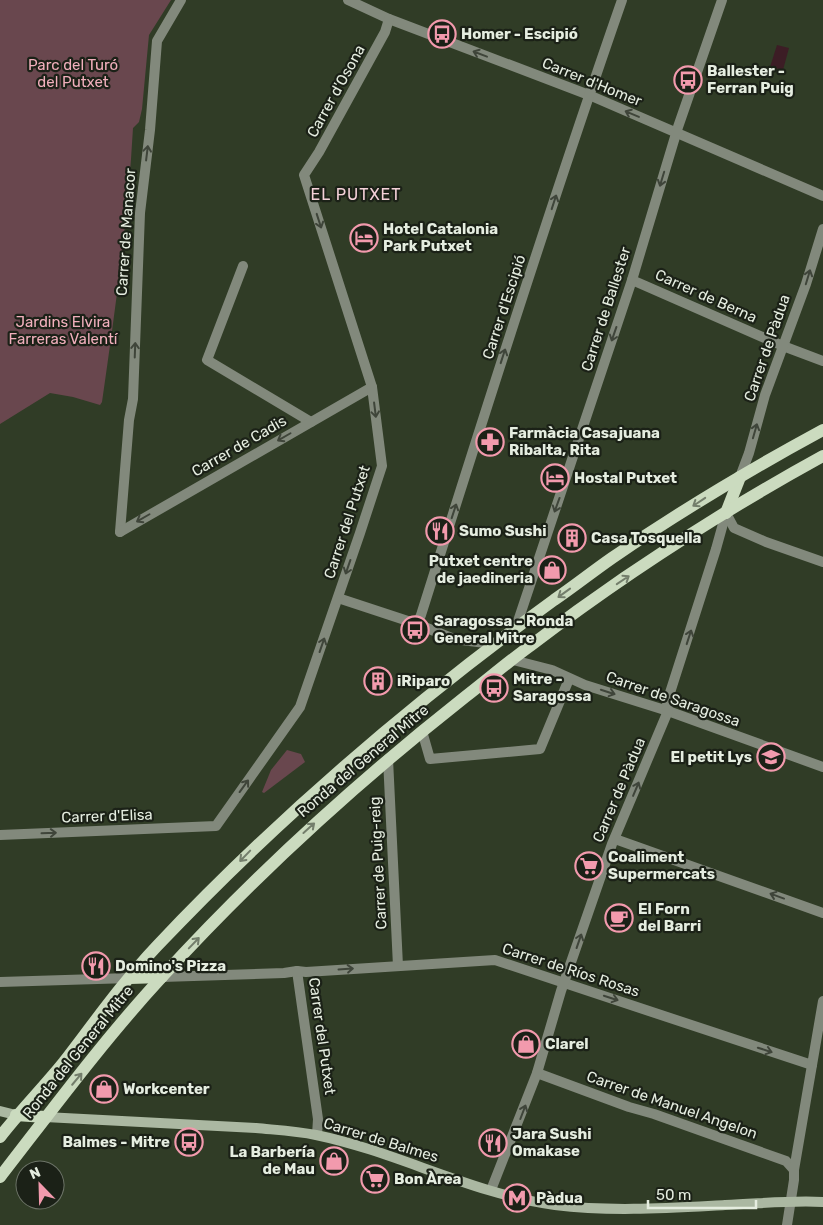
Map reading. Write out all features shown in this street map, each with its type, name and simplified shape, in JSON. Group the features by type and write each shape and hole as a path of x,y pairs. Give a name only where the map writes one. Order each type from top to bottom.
{"main road":[{"name":"Ronda del General Mitre","path":"0,1138 16,1115 60,1066 156,948 253,848 300,804 398,719 493,644 611,558 740,477 823,430"},
{"name":"Ronda del General Mitre","path":"0,1177 45,1117 162,977 271,864 388,758 513,660 607,590 726,513 823,456"},
{"path":"726,513 740,477"},
{"path":"130,978 162,977"},
{"path":"0,1111 16,1115 45,1117"},
{"name":"Carrer de Balmes","path":"45,1117 247,1128 317,1135 380,1153 491,1190 525,1199 555,1204 607,1209 790,1201 823,1202"}],"street":[{"name":"Carrer de Manacor","path":"120,532 132,399 140,213 150,130 157,41 181,0"},
{"name":"Carrer d'Homer","path":"348,0 389,19 589,95 823,196"},
{"name":"Carrer d'Escipió","path":"417,624 513,325 622,0"},
{"name":"Carrer de Ballester","path":"516,628 632,280 676,133 720,1"},
{"name":"Carrer d'Osona","path":"304,175 319,152 376,49 389,19"},
{"name":"Carrer del Putxet","path":"216,826 300,707 382,466 372,388 304,175"},
{"name":"Carrer de Pàdua","path":"740,477 749,453 765,395 806,284 823,229"},
{"path":"243,266 207,360 311,422"},
{"name":"Carrer de Berna","path":"632,280 783,346 823,361"},
{"name":"Carrer de Cadis","path":"120,532 368,388 372,388"},
{"path":"726,513 734,528 766,542 823,562"},
{"name":"Carrer de Pàdua","path":"491,1190 537,1074 564,983 612,844 668,711 667,702 709,574 726,513"},
{"path":"338,598 417,624 454,639 493,644"},
{"name":"Carrer de Saragossa","path":"513,660 552,670 569,679 668,711 823,767"},
{"path":"422,731 430,759 540,749 569,679"},
{"name":"Carrer de Puig-reig","path":"388,758 398,966"},
{"name":"Carrer d'Elisa","path":"0,835 216,826"},
{"path":"615,839 823,913"},
{"name":"Carrer de Ríos Rosas","path":"162,977 284,974 297,971 496,960 812,1065"},
{"name":"Carrer del Putxet","path":"297,971 318,1112 317,1135"},
{"path":"0,982 130,978"},
{"path":"787,1225 794,1170 823,1006"},
{"name":"Carrer de Manuel Angelon","path":"537,1074 786,1161 794,1170"}],"green space":[{"name":"Parc del Turó del Putxet","path":"0,0 171,0 149,35 142,109 139,122 133,128 124,231 102,402 100,405 50,393 0,424"},
{"path":"287,750 301,754 305,762 264,793 262,792 271,770"}],"shaded area":[{"path":"777,45 789,48 783,70 770,67"}],"place":[{"name":"Homer - Escipió","path":"442,34"},
{"name":"Ballester - Ferran Puig","path":"688,80"},
{"name":"Hotel Catalonia Park Putxet","path":"364,238"},
{"name":"Farmàcia Casajuana Ribalta, Rita","path":"490,442"},
{"name":"Hostal Putxet","path":"555,478"},
{"name":"Sumo Sushi","path":"440,531"},
{"name":"Casa Tosquella","path":"572,538"},
{"name":"Putxet centre de jaedineria","path":"552,570"},
{"name":"Saragossa - Ronda General Mitre","path":"415,630"},
{"name":"iRiparo","path":"378,681"},
{"name":"Mitre - Saragossa","path":"494,688"},
{"name":"El petit Lys","path":"771,757"},
{"name":"Coaliment Supermercats","path":"589,866"},
{"name":"El Forn del Barri","path":"619,918"},
{"name":"Domino's Pizza","path":"96,966"},
{"name":"Clarel","path":"526,1044"},
{"name":"Workcenter","path":"104,1089"},
{"name":"Balmes - Mitre","path":"189,1142"},
{"name":"Jara Sushi Omakase","path":"493,1143"},
{"name":"La Barbería de Mau","path":"334,1161"},
{"name":"Bon Àrea","path":"375,1179"},
{"name":"Pàdua","path":"517,1198"}],"district":[{"name":"EL PUTXET","path":"356,194"}],"park label":[{"name":"Jardins Elvira Farreras Valentí","path":"63,330"}]}
